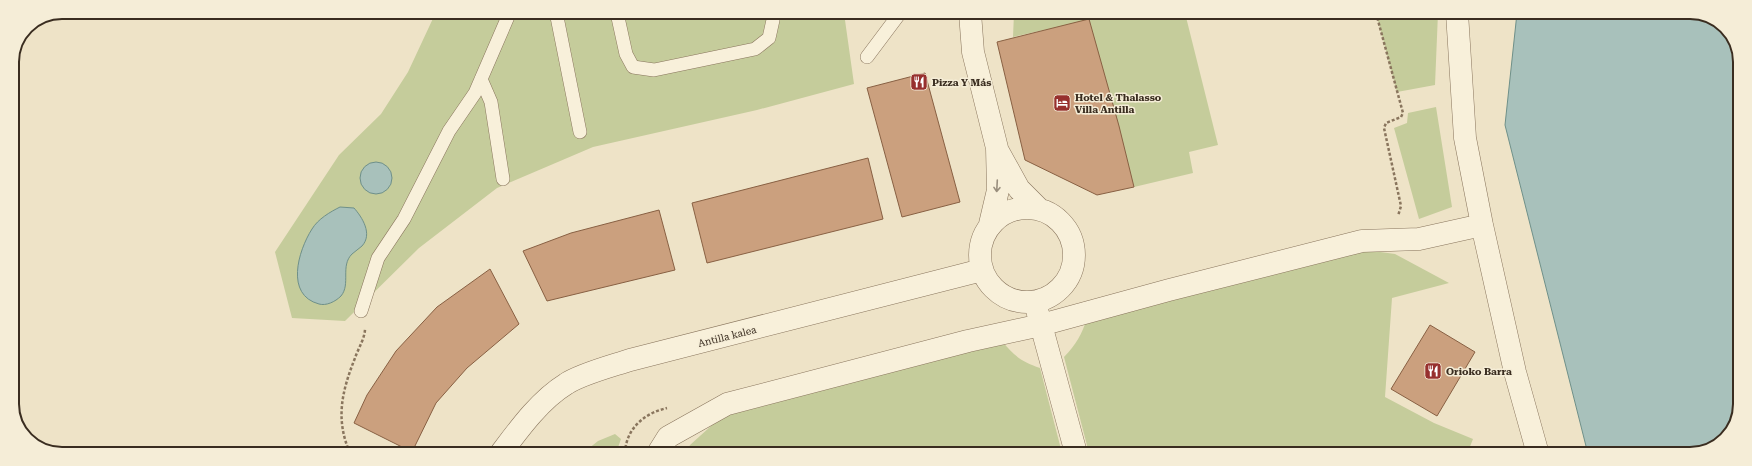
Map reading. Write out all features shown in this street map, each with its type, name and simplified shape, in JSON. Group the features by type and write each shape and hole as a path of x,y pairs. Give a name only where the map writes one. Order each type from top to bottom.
{"street":[{"path":"970,19 973,52 997,148 998,190 990,224 982,238 979,254 982,270 990,284 1002,295 1018,301 1035,301 1049,296 1062,287 1070,274 1074,259 1073,243 1066,228 1054,216 1039,209 1026,207 1012,209 1000,215 990,224"},
{"path":"1457,19 1465,138 1482,225 1515,372 1536,447"},
{"path":"997,148 1019,189 1039,209"},
{"path":"662,447 668,437 727,404 955,344 1041,325 1169,290 1362,241 1419,239 1482,225"},
{"name":"Antilla kalea","path":"506,447 528,418 549,397 566,383 630,360 982,270"},
{"path":"1035,301 1074,447"}],"lane":[{"path":"361,311 378,258 404,219 450,131 475,93 507,19"},
{"path":"557,19 580,132"},
{"path":"618,19 626,54 633,67 654,70 755,49 770,38 772,19"},
{"path":"867,57 896,19"},
{"path":"481,79 491,102 503,179"}],"path":[{"path":"1378,19 1403,113 1401,117 1386,123 1384,128 1401,206 1400,214 1394,221"},
{"path":"347,447 344,439 341,420 342,401 350,371 366,331 361,311"}],"green space":[{"path":"433,19 845,19 854,84 757,110 593,147 497,188 419,248 345,321 292,318 275,252 339,155 381,114 408,72"},
{"path":"1014,19 1186,19 1218,145 1189,152 1193,173 1134,187 1089,20 1013,37"},
{"path":"1378,19 1438,19 1435,85 1397,92"},
{"path":"1436,107 1452,207 1419,219 1394,128 1407,123 1408,113"},
{"path":"1339,251 1373,251 1395,254 1449,283 1392,298 1385,397 1434,423 1473,439 1470,447 1087,447 1064,357 1078,339 1087,318"},
{"path":"1002,341 1010,351 1019,358 1040,368 1060,447 689,447 721,417 763,400"},
{"path":"615,434 621,439 618,447 590,447 598,441"}],"water":[{"path":"1516,19 1696,19 1714,26 1729,43 1733,59 1733,410 1726,428 1712,441 1704,445 1690,447 1586,447 1505,125"},
{"path":"373,162 379,162 389,169 392,178 391,184 385,191 379,194 373,194 363,187 360,181 360,175 367,165"},
{"path":"340,207 354,208 363,221 367,236 362,246 348,259 345,286 341,296 330,303 319,304 308,299 302,292 298,282 299,260 307,238 315,225 324,216"}],"building":[{"name":"Hotel & Thalasso Villa Antilla","path":"1089,19 1119,126 1134,187 1097,195 1025,160 997,42"},
{"path":"925,73 960,202 902,217 867,88"},
{"path":"868,158 883,219 707,263 692,203"},
{"path":"659,210 675,270 547,301 523,251 571,233"},
{"path":"490,269 519,324 467,368 436,403 414,447 402,447 354,423 367,395 396,351 437,307"},
{"name":"Orioko Barra","path":"1430,325 1475,352 1437,416 1391,389"}],"place":[{"name":"Pizza Y Más","path":"919,82"},
{"name":"Hotel & Thalasso Villa Antilla","path":"1062,103"},
{"name":"Orioko Barra","path":"1433,371"}]}
